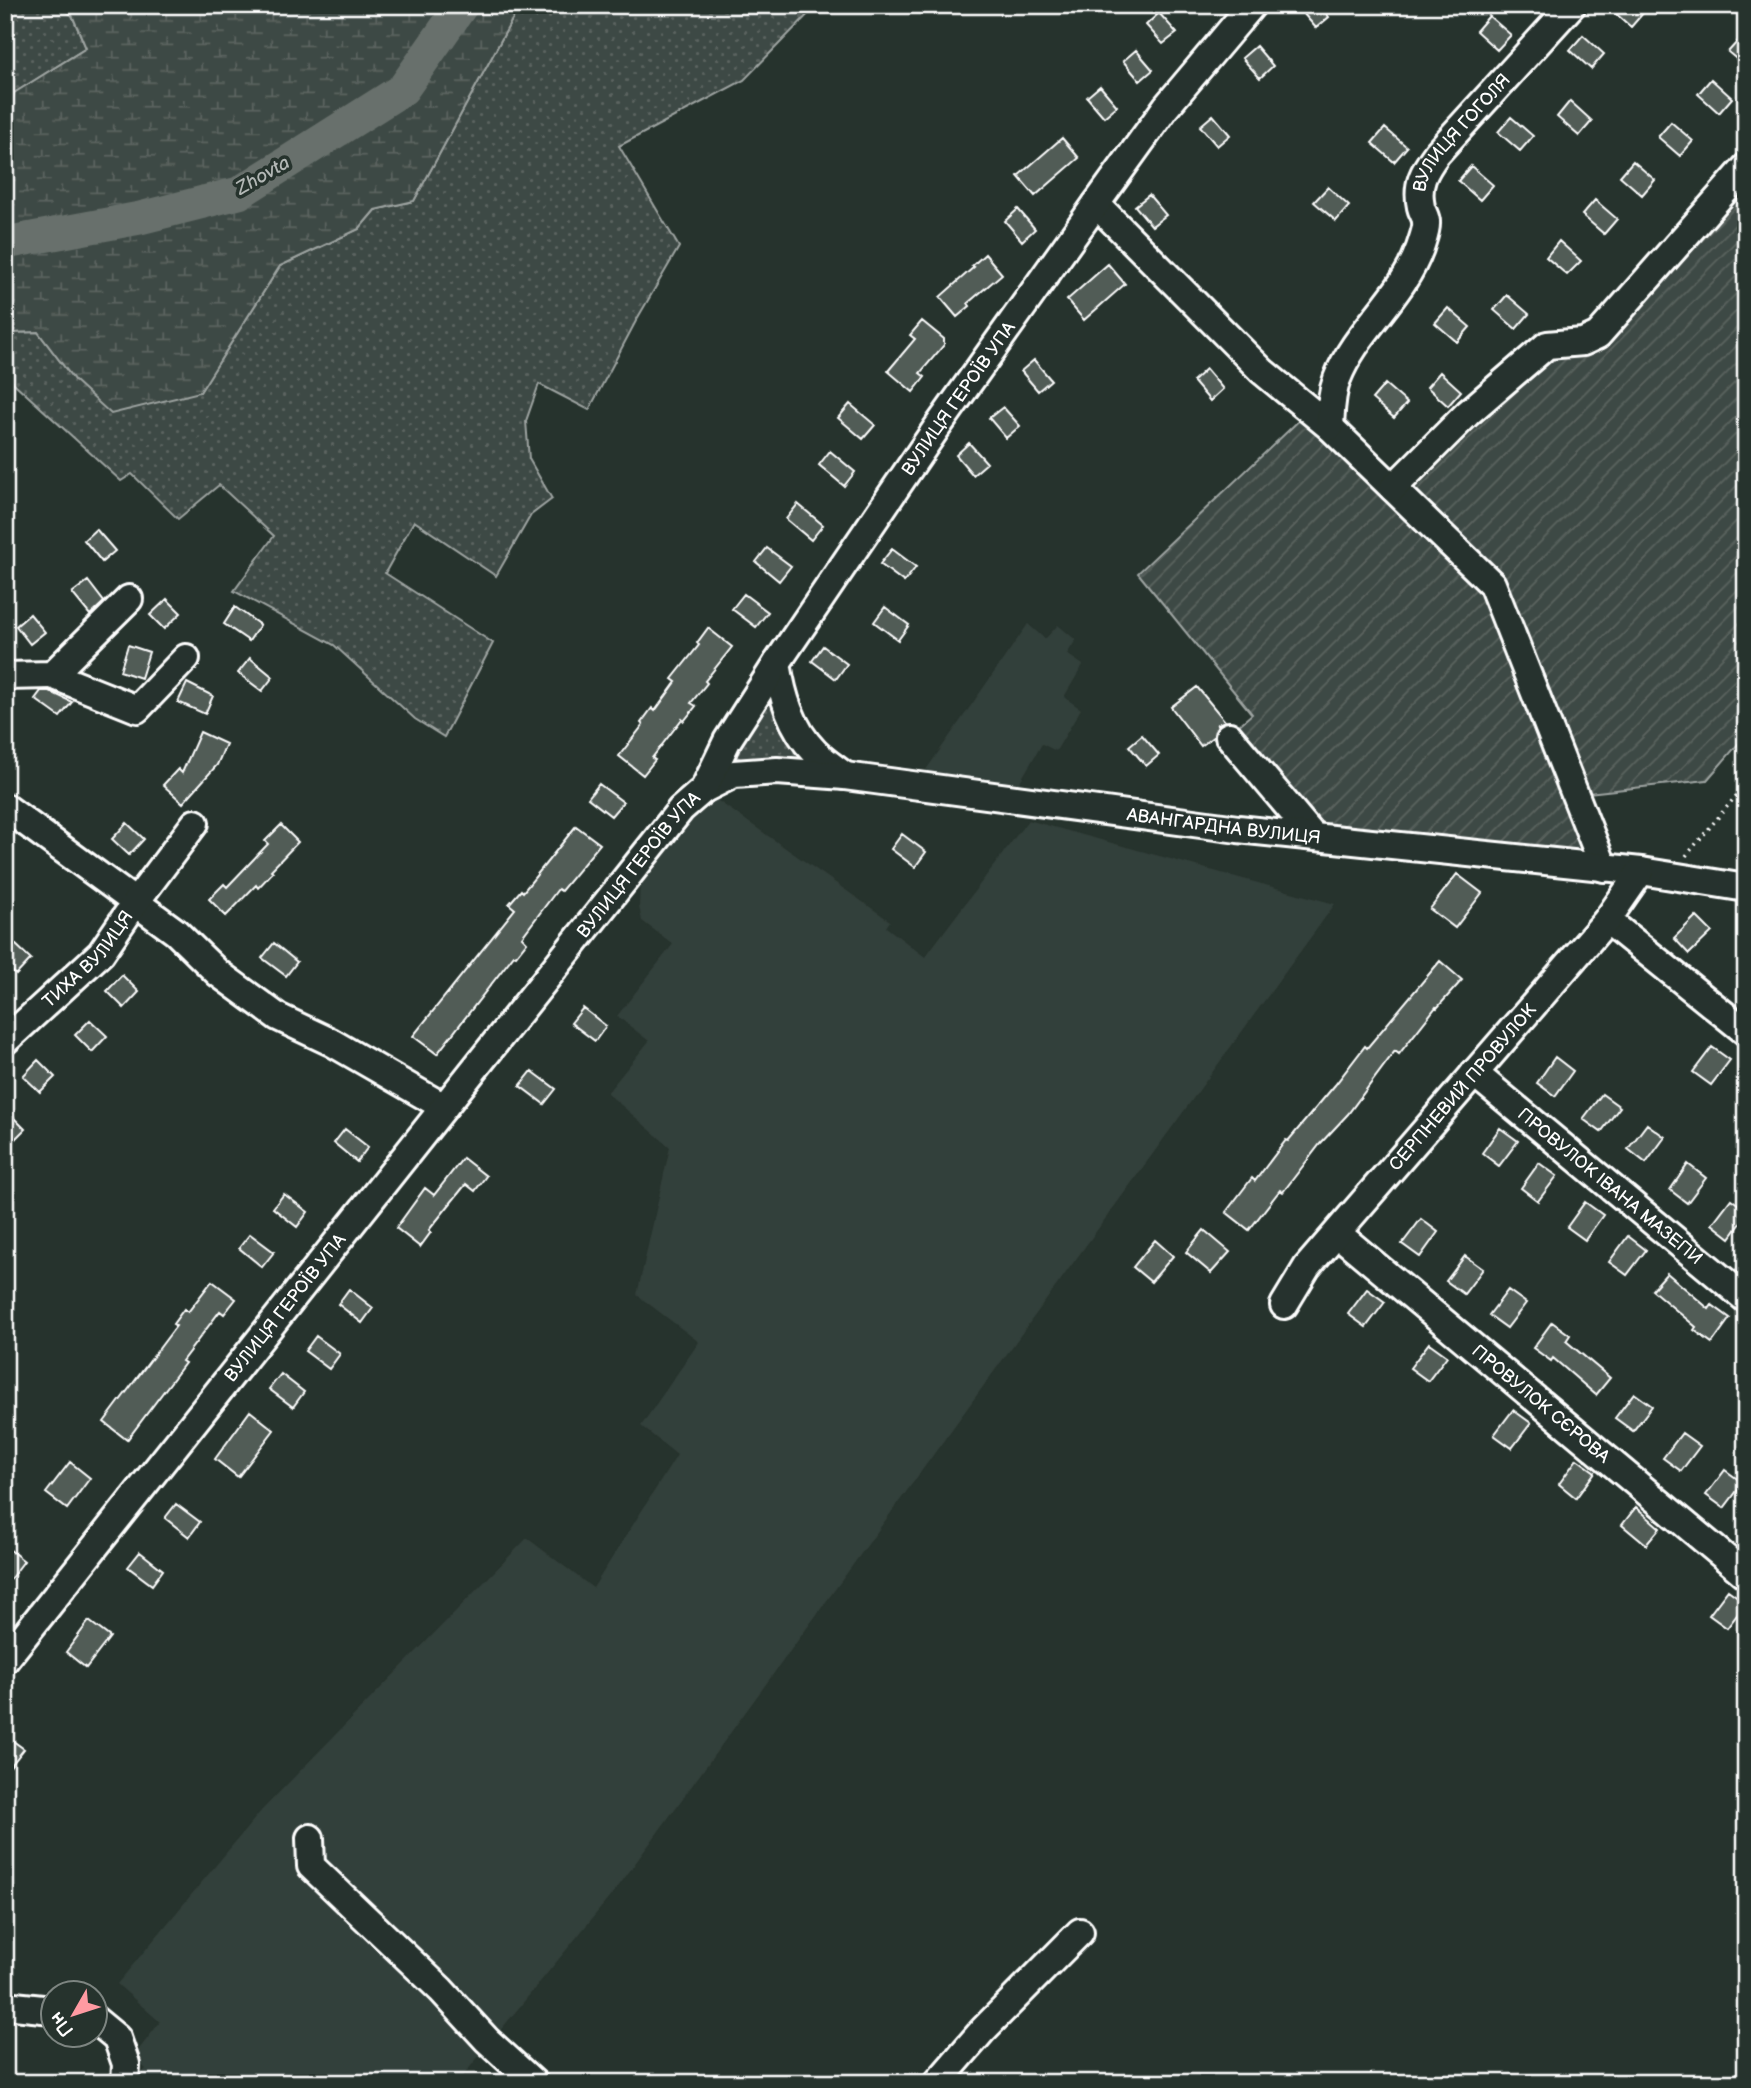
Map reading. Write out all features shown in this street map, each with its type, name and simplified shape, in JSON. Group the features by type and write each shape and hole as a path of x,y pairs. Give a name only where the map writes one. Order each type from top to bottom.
{"street":[{"name":"ВУЛИЦЯ ГЕРОЇВ УПА","path":"7,1654 681,809 704,789 727,741 776,663 936,429 1166,107 1252,5"},
{"name":"ВУЛИЦЯ ГОГОЛЯ","path":"1330,427 1331,400 1336,381 1346,361 1355,345 1392,299 1413,266 1421,246 1427,223 1421,209 1419,190 1422,173 1437,153 1572,5"},
{"path":"1393,488 1468,414 1547,345 1583,342 1598,335 1746,167"},
{"path":"1096,204 1262,371 1330,427 1492,584 1604,868"},
{"path":"52,675 129,599"},
{"path":"5,676 52,675 137,709 186,659"},
{"path":"776,663 782,694 794,724 814,751 845,776"},
{"path":"1229,736 1313,836"},
{"name":"АВАНГАРДНА ВУЛИЦЯ","path":"704,789 734,774 777,771 845,776 1238,829 1641,871 1746,888"},
{"path":"5,807 176,932 218,974 278,1017 331,1042 444,1107"},
{"name":"ТИХА ВУЛИЦЯ","path":"5,1041 101,953 195,823"},
{"name":"СЕРПНЕВИЙ ПРОВУЛОК","path":"1284,1305 1307,1267 1607,920 1641,871"},
{"path":"1607,920 1746,1032"},
{"name":"ПРОВУЛОК ІВАНА МАЗЕПИ","path":"1474,1073 1746,1299"},
{"name":"ПРОВУЛОК СЄРОВА","path":"1337,1233 1746,1575"},
{"path":"310,1838 312,1866 441,1990 487,2040 534,2083"},
{"path":"937,2083 983,2030 1080,1932"},
{"path":"5,2005 38,2009"},
{"path":"108,2031 117,2038 126,2064 125,2083"}],"path":[{"path":"1669,876 1746,784"}],"shaded area":[{"path":"1028,624 1045,639 1058,625 1076,640 1067,654 1083,665 1064,697 1081,709 1056,751 1042,744 1015,790 921,777"},
{"path":"714,798 890,921 886,927 925,957 1028,820 1335,904 618,1887 457,2083 146,2083 139,2075 146,2069 133,2057 160,2022 117,1984 261,1811 527,1538 593,1588 677,1455 641,1426 699,1342 637,1295 670,1147 607,1093 649,1041 617,1016 673,944 642,921 639,907 640,879 691,815"}],"green space":[{"path":"5,5 56,5 72,15 86,48 14,93 5,136"},
{"path":"56,5 520,5 414,201 375,210 359,229 280,266 200,392 111,414 75,381 38,332 5,333 5,136 14,93 86,48 72,15"},
{"path":"520,5 817,5 744,80 619,146 679,247 589,410 539,384 526,421 529,459 552,499 531,515 496,576 414,521 385,573 493,643 444,737 415,719 334,645 234,591 274,536 219,485 178,519 132,474 121,481 5,375 5,333 38,332 75,381 200,392 280,266 359,229 375,210 414,201"},
{"path":"1746,174 1746,735 1707,780 1579,794 1505,600 1409,497 1410,477 1542,356 1572,349"},
{"path":"1308,412 1479,576 1590,857 1317,827 1237,727 1252,714 1138,573"},
{"path":"773,677 822,764 746,762 737,757 733,750"}],"building":[{"path":"1296,5 1320,5 1329,17 1316,28"},
{"path":"1606,5 1637,5 1644,12 1631,27"},
{"path":"1159,13 1177,33 1163,44 1146,25"},
{"path":"1489,16 1511,35 1497,50 1476,31"},
{"path":"1746,32 1746,67 1728,52"},
{"path":"1583,35 1604,54 1591,69 1570,50"},
{"path":"1256,46 1273,66 1260,78 1242,58"},
{"path":"1136,50 1153,70 1140,81 1123,61"},
{"path":"1711,79 1732,98 1719,113 1698,94"},
{"path":"1100,86 1117,106 1104,117 1087,97"},
{"path":"1570,101 1592,121 1579,136 1557,117"},
{"path":"1213,115 1230,135 1217,146 1200,126"},
{"path":"1511,117 1533,136 1520,151 1498,132"},
{"path":"1671,122 1693,141 1680,156 1658,137"},
{"path":"1385,128 1407,147 1394,162 1372,143"},
{"path":"1062,138 1079,158 1035,196 1018,176"},
{"path":"1633,161 1655,180 1642,195 1620,176"},
{"path":"1471,166 1493,185 1480,200 1458,181"},
{"path":"1328,187 1349,206 1336,221 1314,202"},
{"path":"1149,195 1166,215 1152,226 1135,206"},
{"path":"1595,200 1617,219 1604,234 1582,215"},
{"path":"1018,209 1035,229 1022,241 1005,221"},
{"path":"1559,241 1581,261 1567,275 1546,257"},
{"path":"985,254 1002,274 968,303 970,306 957,317 940,297"},
{"path":"1108,264 1125,284 1084,320 1067,300"},
{"path":"1507,295 1529,314 1516,329 1494,310"},
{"path":"1448,308 1470,327 1457,342 1435,323"},
{"path":"922,321 944,339 944,345 920,373 925,377 913,392 888,371 915,339 910,335"},
{"path":"1034,360 1051,380 1038,391 1021,371"},
{"path":"1206,369 1223,389 1210,401 1193,381"},
{"path":"1440,372 1461,391 1448,406 1427,387"},
{"path":"1385,384 1407,403 1394,418 1372,399"},
{"path":"850,404 875,425 863,439 838,418"},
{"path":"1003,407 1020,426 1006,438 989,418"},
{"path":"969,443 987,463 973,475 956,455"},
{"path":"830,451 855,472 844,486 819,465"},
{"path":"798,504 823,525 811,540 786,519"},
{"path":"96,529 115,551 102,562 84,540"},
{"path":"767,548 791,566 779,581 756,562"},
{"path":"892,549 916,567 904,582 880,564"},
{"path":"88,581 104,602 90,615 72,593"},
{"path":"744,594 768,612 756,627 732,609"},
{"path":"167,599 181,613 164,629 150,615"},
{"path":"235,607 260,625 249,641 224,624"},
{"path":"885,607 909,625 898,640 874,622"},
{"path":"30,614 45,632 30,644 16,626"},
{"path":"708,628 732,647 691,703 696,706 684,721 682,719 652,758 655,760 643,775 619,756 643,725 641,723 652,708 655,711 676,682 672,679 699,645 697,643"},
{"path":"128,645 149,652 141,678 120,671"},
{"path":"823,646 847,664 836,679 812,661"},
{"path":"250,658 273,677 262,691 238,673"},
{"path":"187,683 213,696 205,714 178,702"},
{"path":"1197,687 1225,721 1218,724 1214,736 1201,746 1171,707"},
{"path":"41,691 49,691 72,702 60,717 35,699"},
{"path":"200,732 226,744 217,765 183,803 163,785 178,769 182,773"},
{"path":"1142,735 1159,755 1146,766 1129,746"},
{"path":"599,784 623,802 611,816 588,798"},
{"path":"127,823 144,839 129,855 112,839"},
{"path":"281,825 298,842 258,888 256,885 226,916 209,899 224,884 227,887 268,844 265,841"},
{"path":"576,826 600,844 561,891 558,889 522,937 527,942 437,1054 413,1036 515,909 509,904 521,890 523,892"},
{"path":"902,834 926,852 915,867 891,849"},
{"path":"1457,874 1482,893 1455,928 1430,909"},
{"path":"1696,916 1712,932 1689,954 1674,938"},
{"path":"14,943 31,959 16,975 5,964 5,952"},
{"path":"274,943 297,962 286,976 262,958"},
{"path":"1440,961 1462,980 1436,1007 1399,1054 1395,1051 1348,1114 1320,1144 1283,1192 1280,1190 1249,1230 1226,1212 1252,1178 1255,1181 1365,1046 1367,1048"},
{"path":"122,975 139,992 124,1008 107,991"},
{"path":"583,1008 606,1026 595,1041 571,1023"},
{"path":"90,1020 107,1036 92,1052 75,1035"},
{"path":"1712,1047 1730,1060 1711,1085 1693,1072"},
{"path":"1555,1057 1573,1071 1555,1096 1537,1083"},
{"path":"38,1060 55,1077 40,1092 23,1076"},
{"path":"532,1071 556,1089 544,1104 520,1086"},
{"path":"1602,1094 1620,1107 1601,1132 1583,1119"},
{"path":"5,1109 25,1129 5,1149"},
{"path":"1647,1124 1665,1137 1646,1163 1628,1149"},
{"path":"1500,1128 1518,1141 1499,1166 1482,1153"},
{"path":"345,1129 368,1147 357,1162 334,1143"},
{"path":"463,1158 486,1176 475,1191 466,1184 429,1230 431,1232 420,1247 396,1228 425,1188 434,1195"},
{"path":"1539,1163 1557,1176 1538,1201 1521,1188"},
{"path":"1688,1164 1706,1178 1687,1203 1670,1190"},
{"path":"284,1194 308,1212 297,1227 273,1208"},
{"path":"1731,1199 1746,1210 1746,1216 1730,1238 1712,1224"},
{"path":"1585,1202 1603,1215 1585,1240 1567,1227"},
{"path":"1421,1219 1438,1232 1420,1257 1402,1244"},
{"path":"1204,1230 1230,1252 1211,1273 1186,1252"},
{"path":"250,1234 274,1252 262,1267 239,1248"},
{"path":"1628,1236 1646,1250 1627,1275 1609,1262"},
{"path":"1155,1240 1173,1256 1151,1282 1133,1267"},
{"path":"1465,1256 1483,1269 1464,1294 1446,1281"},
{"path":"1667,1273 1709,1309 1712,1305 1730,1318 1712,1343 1694,1330 1696,1327 1652,1290"},
{"path":"212,1281 236,1299 224,1314 220,1311 127,1440 104,1422 176,1326 173,1324 184,1309 188,1312"},
{"path":"349,1289 373,1308 362,1323 338,1304"},
{"path":"1367,1289 1385,1302 1366,1327 1348,1314"},
{"path":"1508,1290 1526,1303 1507,1328 1489,1315"},
{"path":"1552,1322 1570,1335 1566,1341 1610,1378 1596,1395 1553,1358 1551,1361 1533,1348"},
{"path":"316,1336 340,1354 329,1369 305,1351"},
{"path":"1429,1343 1447,1356 1428,1381 1410,1368"},
{"path":"281,1374 304,1392 293,1407 269,1389"},
{"path":"1634,1393 1652,1406 1633,1431 1615,1418"},
{"path":"1513,1410 1531,1423 1512,1448 1494,1435"},
{"path":"250,1411 274,1430 238,1477 215,1459"},
{"path":"1682,1433 1700,1446 1681,1471 1663,1458"},
{"path":"1577,1459 1595,1472 1576,1498 1559,1484"},
{"path":"70,1462 90,1478 67,1509 46,1493"},
{"path":"1725,1470 1743,1483 1724,1508 1706,1495"},
{"path":"176,1504 200,1522 189,1537 165,1518"},
{"path":"1636,1507 1660,1528 1646,1545 1622,1525"},
{"path":"5,1546 24,1561 5,1586"},
{"path":"140,1552 163,1570 152,1585 128,1567"},
{"path":"1728,1590 1746,1603 1727,1628 1709,1615"},
{"path":"89,1621 110,1637 86,1668 66,1652"},
{"path":"5,1735 24,1749 5,1773"}],"waterway":[{"name":"Zhovta","path":"5,243 140,218 239,193 403,89 462,5"}]}
